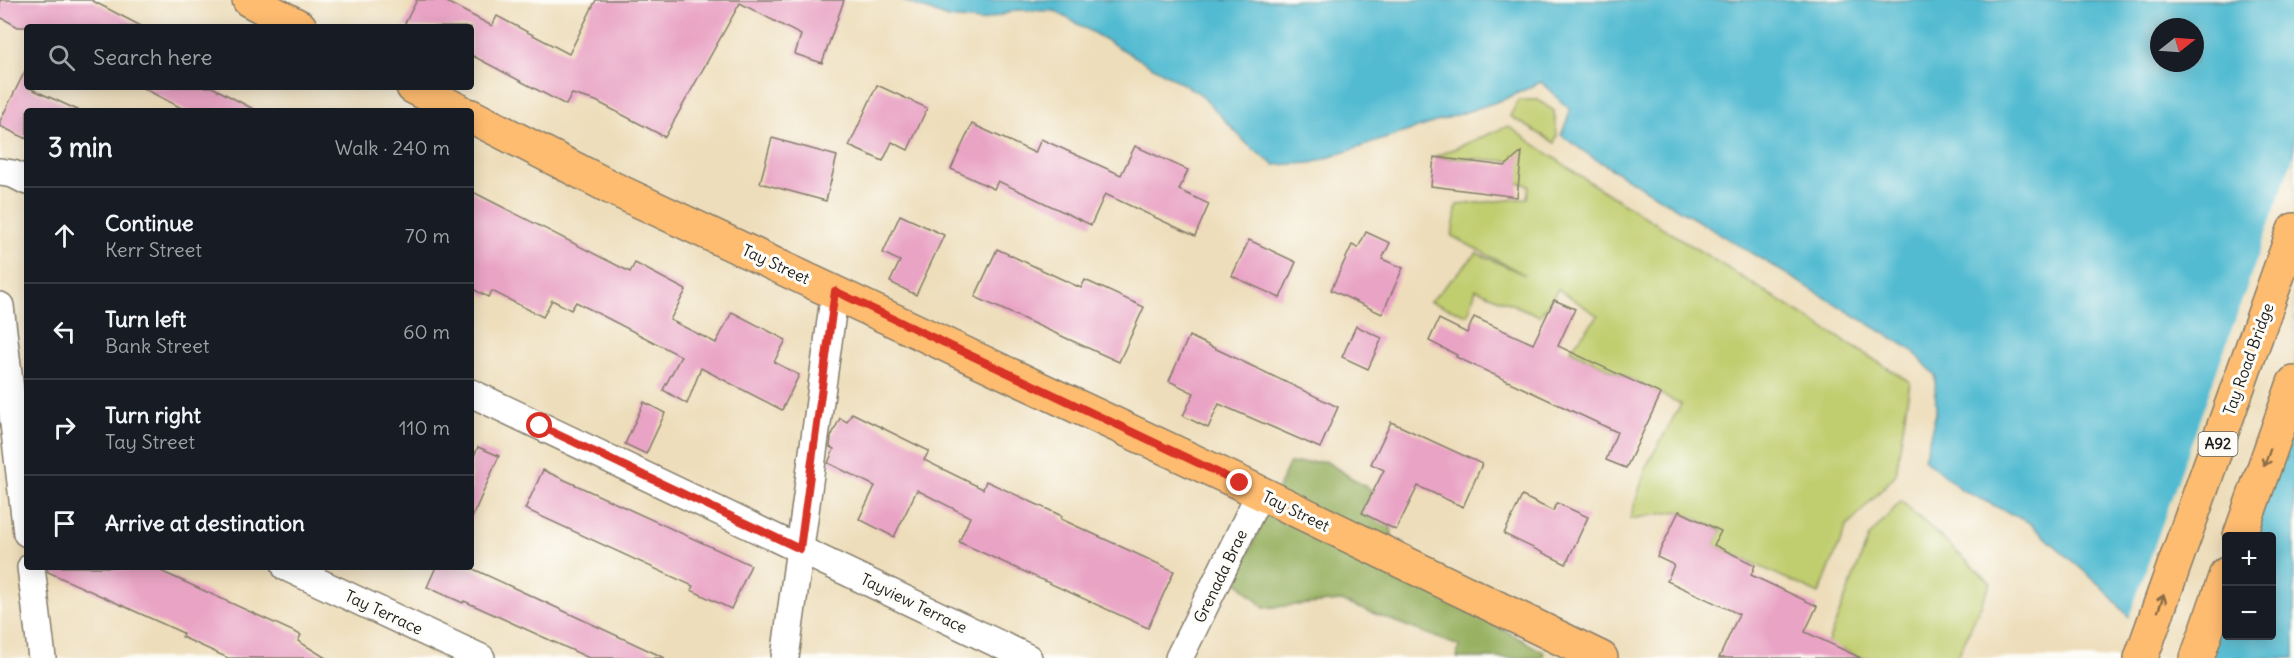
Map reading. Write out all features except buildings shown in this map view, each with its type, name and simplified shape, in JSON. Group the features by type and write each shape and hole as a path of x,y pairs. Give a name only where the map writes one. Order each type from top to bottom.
{"main road":[{"path":"249,0 294,24"},
{"path":"419,90 454,108"},
{"name":"Tay Street","path":"474,118 614,189 835,291 1601,658"},
{"name":"Tay Road Bridge","path":"2141,658 2294,230"},
{"path":"2242,532 2294,383"},
{"path":"2196,658 2222,584"}],"street":[{"path":"0,172 13,174 24,180"},
{"path":"785,658 835,291"},
{"path":"0,306 2,336 21,443 24,488"},
{"name":"Tayview Terrace","path":"474,394 1028,658"},
{"name":"Grenada Brae","path":"1179,658 1260,494"},
{"path":"31,570 42,658"},
{"name":"Tay Terrace","path":"292,570 481,658"}],"green space":[{"path":"1519,100 1538,100 1554,111 1557,136 1555,143 1510,116"},
{"path":"1508,126 1591,183 1910,382 1896,474 1846,528 1819,594 1714,545 1721,530 1679,511 1630,519 1647,465 1681,404 1570,350 1598,316 1558,289 1540,316 1476,289 1468,315 1430,302 1477,253 1525,275 1452,236 1457,205 1527,198 1529,185 1518,183 1511,161 1434,157"},
{"path":"1325,461 1388,501 1396,571 1544,652 1542,658 1457,658 1459,646 1341,601 1264,608 1236,580 1289,464"},
{"path":"1901,501 1991,583 1957,658 1861,658 1842,649 1823,655 1869,537"}],"water":[{"path":"902,0 2294,0 2294,658 2196,658 2140,629 2102,587 2028,522 1962,490 1924,459 1936,413 1935,375 1912,350 1592,157 1561,135 1569,109 1541,82 1505,99 1312,163 1274,165 1248,145 1199,93 1055,11 1017,10 981,21 948,18"}],"pier":[{"path":"2294,155 2294,413 2228,532 2222,532 2222,610 2190,658 2138,631 2128,620"}],"route":[{"path":"540,426 800,549 835,291 1240,483"}]}
